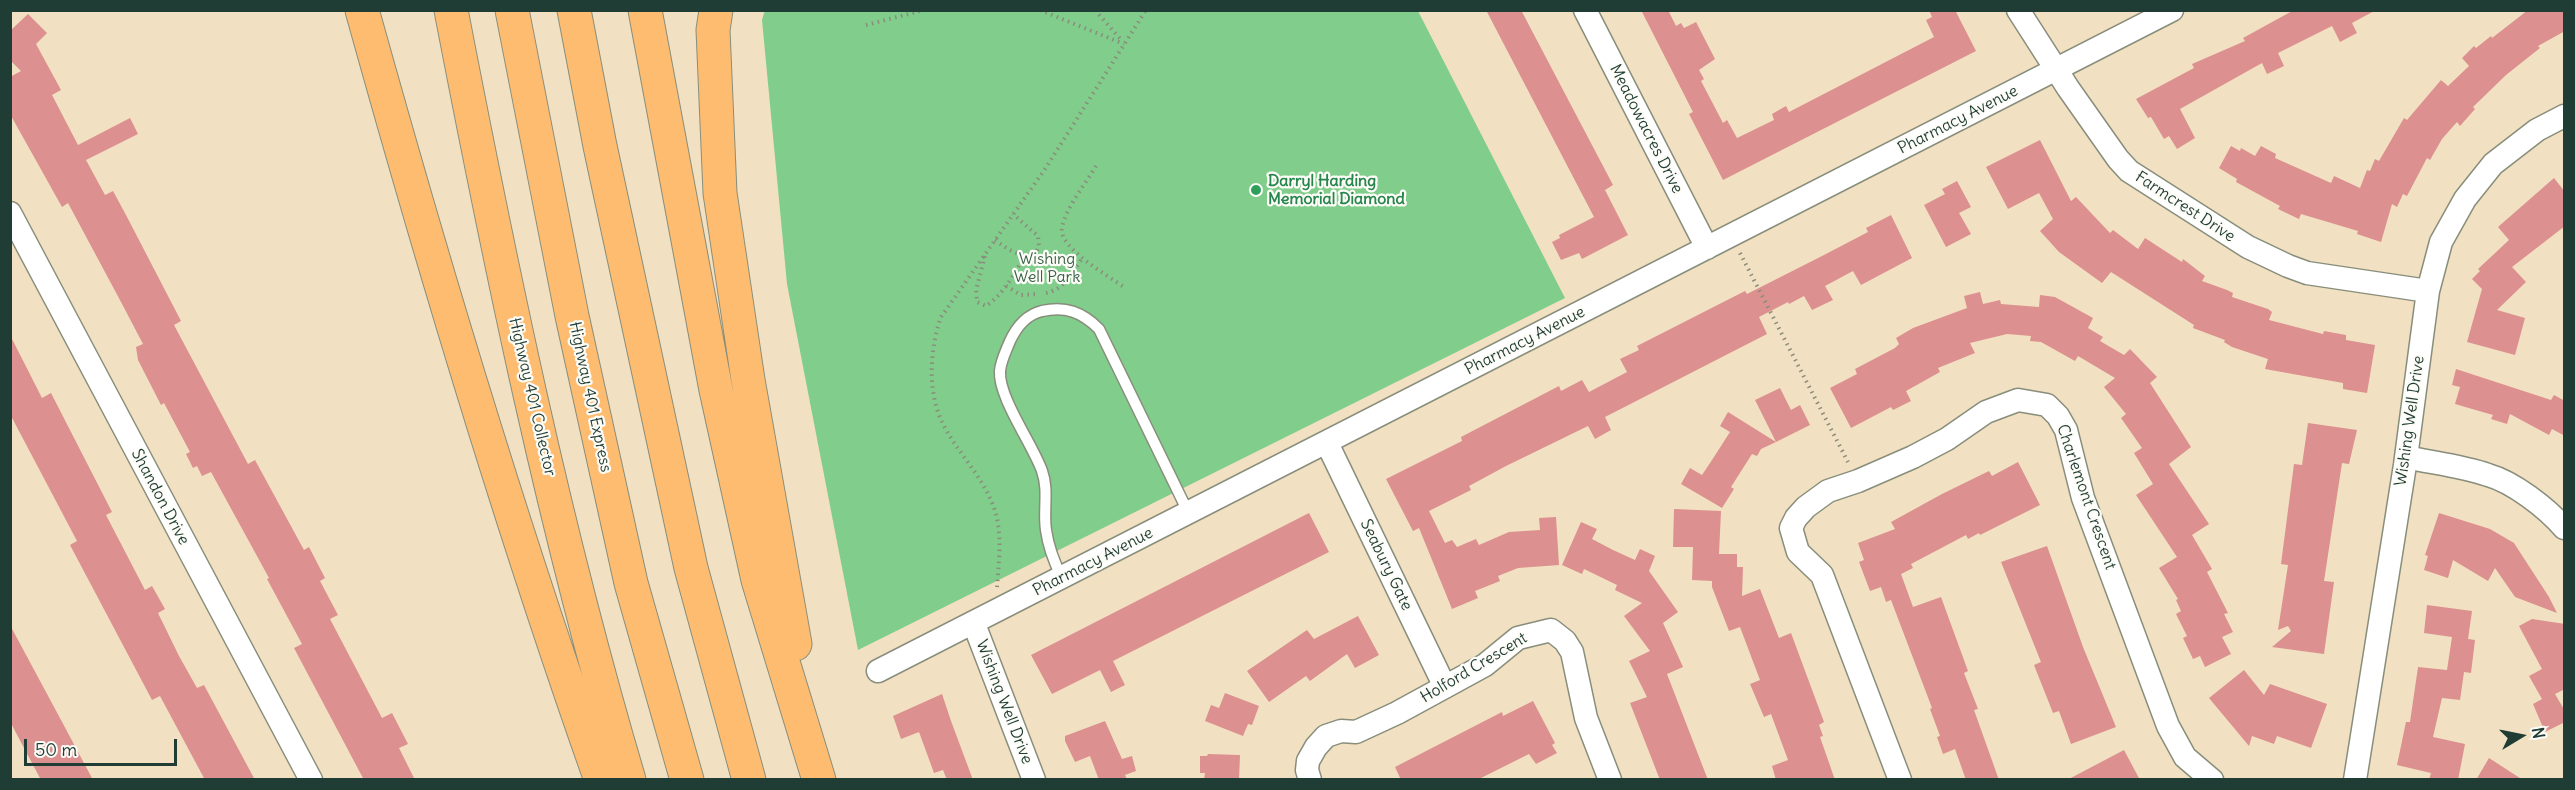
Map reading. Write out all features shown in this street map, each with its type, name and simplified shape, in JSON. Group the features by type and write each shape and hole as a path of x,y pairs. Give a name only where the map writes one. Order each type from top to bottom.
{"highway":[{"path":"362,10 415,201 491,456 601,780"},
{"name":"Highway 401 Collector","path":"449,10 540,440 599,678 629,780"},
{"name":"Highway 401 Express","path":"512,10 572,316 631,583 687,780"},
{"path":"574,10 602,157 691,568 749,780"},
{"path":"645,10 716,390 755,568 816,772"},
{"path":"716,10 713,30 720,193 748,380 781,557 816,772"}],"street":[{"name":"Meadowacres Drive","path":"1585,10 1707,248"},
{"name":"Farmcrest Drive","path":"2018,10 2056,70 2118,159 2129,171 2248,247 2288,266 2307,273 2428,291"},
{"name":"Pharmacy Avenue","path":"878,671 974,624 2172,10"},
{"name":"Wishing Well Drive","path":"2355,780 2406,457 2428,291 2441,242 2472,190 2493,164 2537,129 2565,116"},
{"name":"Shandon Drive","path":"10,213 311,780"},
{"name":"Charlemont Crescent","path":"1900,780 1822,575 1798,552 1791,528 1796,518 1828,491 1858,482 1947,439 1986,411 2018,400 2047,405 2058,416 2066,430 2083,498 2168,726 2185,757 2211,780"},
{"name":"Seabury Gate","path":"1327,443 1445,687"},
{"path":"2406,457 2490,475 2510,484 2555,517 2565,528"},
{"name":"Wishing Well Drive","path":"974,624 1034,780"},
{"name":"Holford Crescent","path":"1310,780 1307,770 1308,761 1326,736 1341,731 1356,732 1485,665 1518,639 1551,630 1565,641 1572,652 1586,718 1610,780"}],"lane":[{"path":"1062,578 1046,531 1045,488 1042,472 1007,397 1000,374 1002,358 1016,330 1024,320 1036,313 1057,308 1069,309 1089,319 1099,329 1189,514"}],"path":[{"path":"866,25 924,10"},
{"path":"1040,10 1125,44"},
{"path":"1095,10 1125,44"},
{"path":"995,612 1000,542 994,507 983,483 942,421 933,393 935,335 941,317 1045,169 1146,10"},
{"path":"1096,166 1064,220 1061,230 1065,243 1124,287"},
{"path":"995,240 1015,254 1024,257 1035,254 1039,247 1038,236 1013,214"},
{"path":"1731,236 1858,482"},
{"path":"986,252 976,290 977,302 986,306 1006,286 1024,257"},
{"path":"1006,286 1021,295 1029,296 1057,291 1083,257"}],"green space":[{"name":"Wishing Well Park","path":"765,10 1418,11 1565,298 858,650 787,284 762,20"}],"building":[{"path":"1486,10 1521,10 1613,185 1605,190 1628,235 1582,259 1579,253 1561,260 1552,242 1560,238 1559,235 1594,217"},
{"path":"1641,10 1668,10 1676,26 1681,23 1684,28 1696,22 1715,59 1699,70 1704,79 1701,81 1723,123 1727,120 1737,138 1774,120 1772,114 1786,106 1789,112 1934,37 1926,20 1932,17 1929,10 1955,10 1976,51 1723,180 1689,114 1693,112"},
{"path":"2294,10 2376,10 2352,23 2357,33 2340,42 2332,26 2278,53 2284,66 2267,74 2262,63 2180,109 2195,138 2177,149 2169,136 2164,139 2151,117 2148,118 2136,99 2194,68 2192,64 2245,41 2243,38"},
{"path":"2528,10 2565,10 2565,31 2538,46 2540,48 2506,75 2473,107 2475,109 2460,126 2457,122 2442,139 2430,160 2427,158 2407,196 2403,194 2397,207 2392,204 2381,242 2357,234 2358,231 2301,214 2299,219 2278,209 2280,206 2236,182 2237,179 2219,168 2231,146 2240,151 2241,148 2255,156 2261,146 2276,154 2275,158 2331,183 2334,176 2360,188 2367,170 2370,171 2375,159 2379,161 2404,118 2407,120 2441,80 2448,86 2469,66 2462,58 2474,46 2476,48 2491,36 2492,38"},
{"path":"28,14 47,33 36,44 61,90 52,95 78,145 130,118 138,134 86,160 105,195 113,191 126,215 181,321 174,325 248,464 255,460 304,550 309,547 325,578 320,581 338,615 330,619 382,718 392,713 408,744 399,748 415,780 364,780 294,648 302,644 267,579 269,578 211,472 202,476 197,466 193,468 186,454 190,452 164,403 161,405 138,360 136,347 143,344 68,203 62,207 10,114 10,77 21,71 10,60 10,31"},
{"path":"2040,140 2071,201 2076,197 2110,233 2113,230 2138,249 2145,238 2182,262 2183,259 2205,276 2202,281 2233,293 2232,297 2268,309 2272,312 2269,320 2323,334 2324,331 2346,335 2346,340 2375,345 2367,393 2343,389 2343,383 2265,369 2268,359 2232,347 2224,342 2225,340 2193,328 2194,325 2111,272 2102,283 2059,252 2040,231 2053,219 2039,193 2008,209 1986,167"},
{"path":"2554,178 2565,192 2565,226 2512,267 2526,282 2497,310 2525,318 2515,355 2467,342 2482,289 2472,279 2480,271 2478,269 2509,240 2498,227"},
{"path":"1957,181 1971,207 1959,213 1971,234 1946,247 1924,205 1945,194 1942,189"},
{"path":"1891,215 1912,258 1861,285 1853,271 1825,286 1833,300 1812,310 1804,296 1759,317 1767,334 1605,417 1611,430 1595,439 1588,426 1506,466 1469,486 1471,490 1429,511 1445,543 1452,540 1457,547 1476,539 1479,545 1509,532 1540,530 1539,518 1556,517 1559,565 1518,568 1498,576 1500,581 1475,591 1478,598 1452,609 1419,528 1413,531 1386,479 1462,441 1461,437 1559,386 1561,391 1582,380 1589,392 1627,372 1620,359 1639,350 1637,346 1745,291 1747,294 1824,255 1868,232 1866,228"},
{"path":"1980,292 1983,304 2000,300 2001,304 2039,307 2040,295 2055,297 2093,318 2088,328 2103,337 2100,341 2124,355 2130,349 2157,377 2150,383 2191,447 2169,464 2209,524 2192,535 2212,569 2207,572 2228,613 2224,614 2233,632 2222,637 2231,654 2205,667 2200,656 2193,659 2183,638 2187,636 2176,614 2181,611 2176,600 2178,599 2159,568 2177,557 2136,495 2153,484 2134,453 2142,448 2121,418 2126,414 2104,387 2115,378 2078,356 2075,361 2041,342 2030,341 2031,336 2007,334 1970,343 1975,353 1938,368 1940,372 1906,391 1911,401 1893,410 1891,407 1851,428 1830,388 1857,374 1855,369 1895,348 1899,344 1896,338 1913,328 1967,308 1964,296"},
{"path":"10,335 42,398 51,393 112,512 106,515 145,590 152,586 165,609 158,613 179,656 197,688 204,685 255,780 205,780 160,696 152,700 70,545 77,541 10,414"},
{"path":"2456,369 2551,400 2554,395 2565,401 2565,436 2552,429 2549,435 2510,414 2507,424 2491,419 2493,415 2455,404 2460,387 2452,385"},
{"path":"1780,388 1791,410 1800,405 1810,425 1776,442 1755,400"},
{"path":"1728,412 1776,442 1761,449 1757,456 1752,454 1731,487 1734,489 1722,508 1681,484 1690,468 1702,475 1712,460 1730,432 1720,426"},
{"path":"2308,423 2357,430 2349,464 2342,463 2324,581 2334,582 2324,654 2272,647 2291,631 2288,626 2278,630 2288,565 2281,564 2294,464 2302,465"},
{"path":"2018,462 2040,505 1980,535 1979,533 1968,539 1966,535 1911,564 1913,568 1901,574 1913,607 1941,597 1968,671 1964,673 1978,709 1974,710 1999,780 1966,780 1955,749 1943,754 1937,737 1940,736 1930,709 1932,708 1891,600 1886,602 1881,587 1870,591 1859,562 1864,560 1858,543 1895,529 1891,522 1942,494 1989,471 1992,476"},
{"path":"1674,509 1721,511 1719,554 1737,554 1737,567 1743,567 1742,596 1760,589 1779,638 1791,633 1824,722 1819,725 1823,736 1820,737 1835,780 1776,780 1772,766 1788,760 1771,714 1764,717 1750,684 1760,680 1740,627 1729,631 1712,587 1712,581 1692,580 1693,547 1673,547"},
{"path":"1309,513 1329,552 1113,661 1125,685 1111,692 1100,670 1052,694 1031,655"},
{"path":"2439,513 2490,529 2514,543 2557,613 2515,597 2495,568 2488,581 2453,560 2448,578 2424,570 2428,556 2425,555"},
{"path":"1581,522 1597,529 1592,539 1613,550 1635,560 1640,549 1655,556 1649,571 1678,612 1663,623 1683,667 1667,674 1708,780 1660,780 1630,703 1647,697 1629,661 1650,651 1624,616 1642,603 1615,590 1617,585 1584,569 1582,574 1562,565"},
{"path":"2047,546 2083,647 2116,727 2071,744 2059,711 2053,713 2034,665 2041,662 2001,562"},
{"path":"2427,605 2472,611 2468,639 2475,640 2471,673 2464,672 2460,700 2442,698 2433,737 2465,744 2458,780 2429,780 2431,773 2397,765 2406,722 2410,722 2418,667 2447,670 2452,637 2424,633"},
{"path":"1358,616 1379,655 1355,668 1347,654 1310,681 1306,676 1269,702 1247,671 1307,630 1314,639"},
{"path":"2532,619 2565,624 2565,689 2555,694 2565,711 2565,722 2545,732 2533,704 2542,699 2529,676 2542,669 2519,626"},
{"path":"10,625 93,780 41,780 10,721"},
{"path":"2244,670 2264,695 2270,684 2327,704 2311,748 2277,736 2274,744 2252,736 2249,746 2209,698"},
{"path":"1225,693 1259,706 1252,725 1248,724 1243,736 1205,721 1211,705 1219,708"},
{"path":"942,694 973,780 947,780 943,770 934,773 919,732 901,739 893,716"},
{"path":"1533,701 1555,743 1552,745 1557,753 1536,764 1529,754 1477,780 1401,780 1395,767 1502,712 1503,716"},
{"path":"1105,721 1122,759 1132,756 1136,771 1125,775 1127,780 1099,780 1090,756 1075,762 1065,741 1065,736"},
{"path":"2124,750 2140,780 2067,780"},
{"path":"1240,755 1239,780 1204,780 1205,773 1200,773 1200,756"},
{"path":"2489,758 2523,780 2476,780"}],"place":[{"name":"Darryl Harding Memorial Diamond","path":"1256,190"}]}
